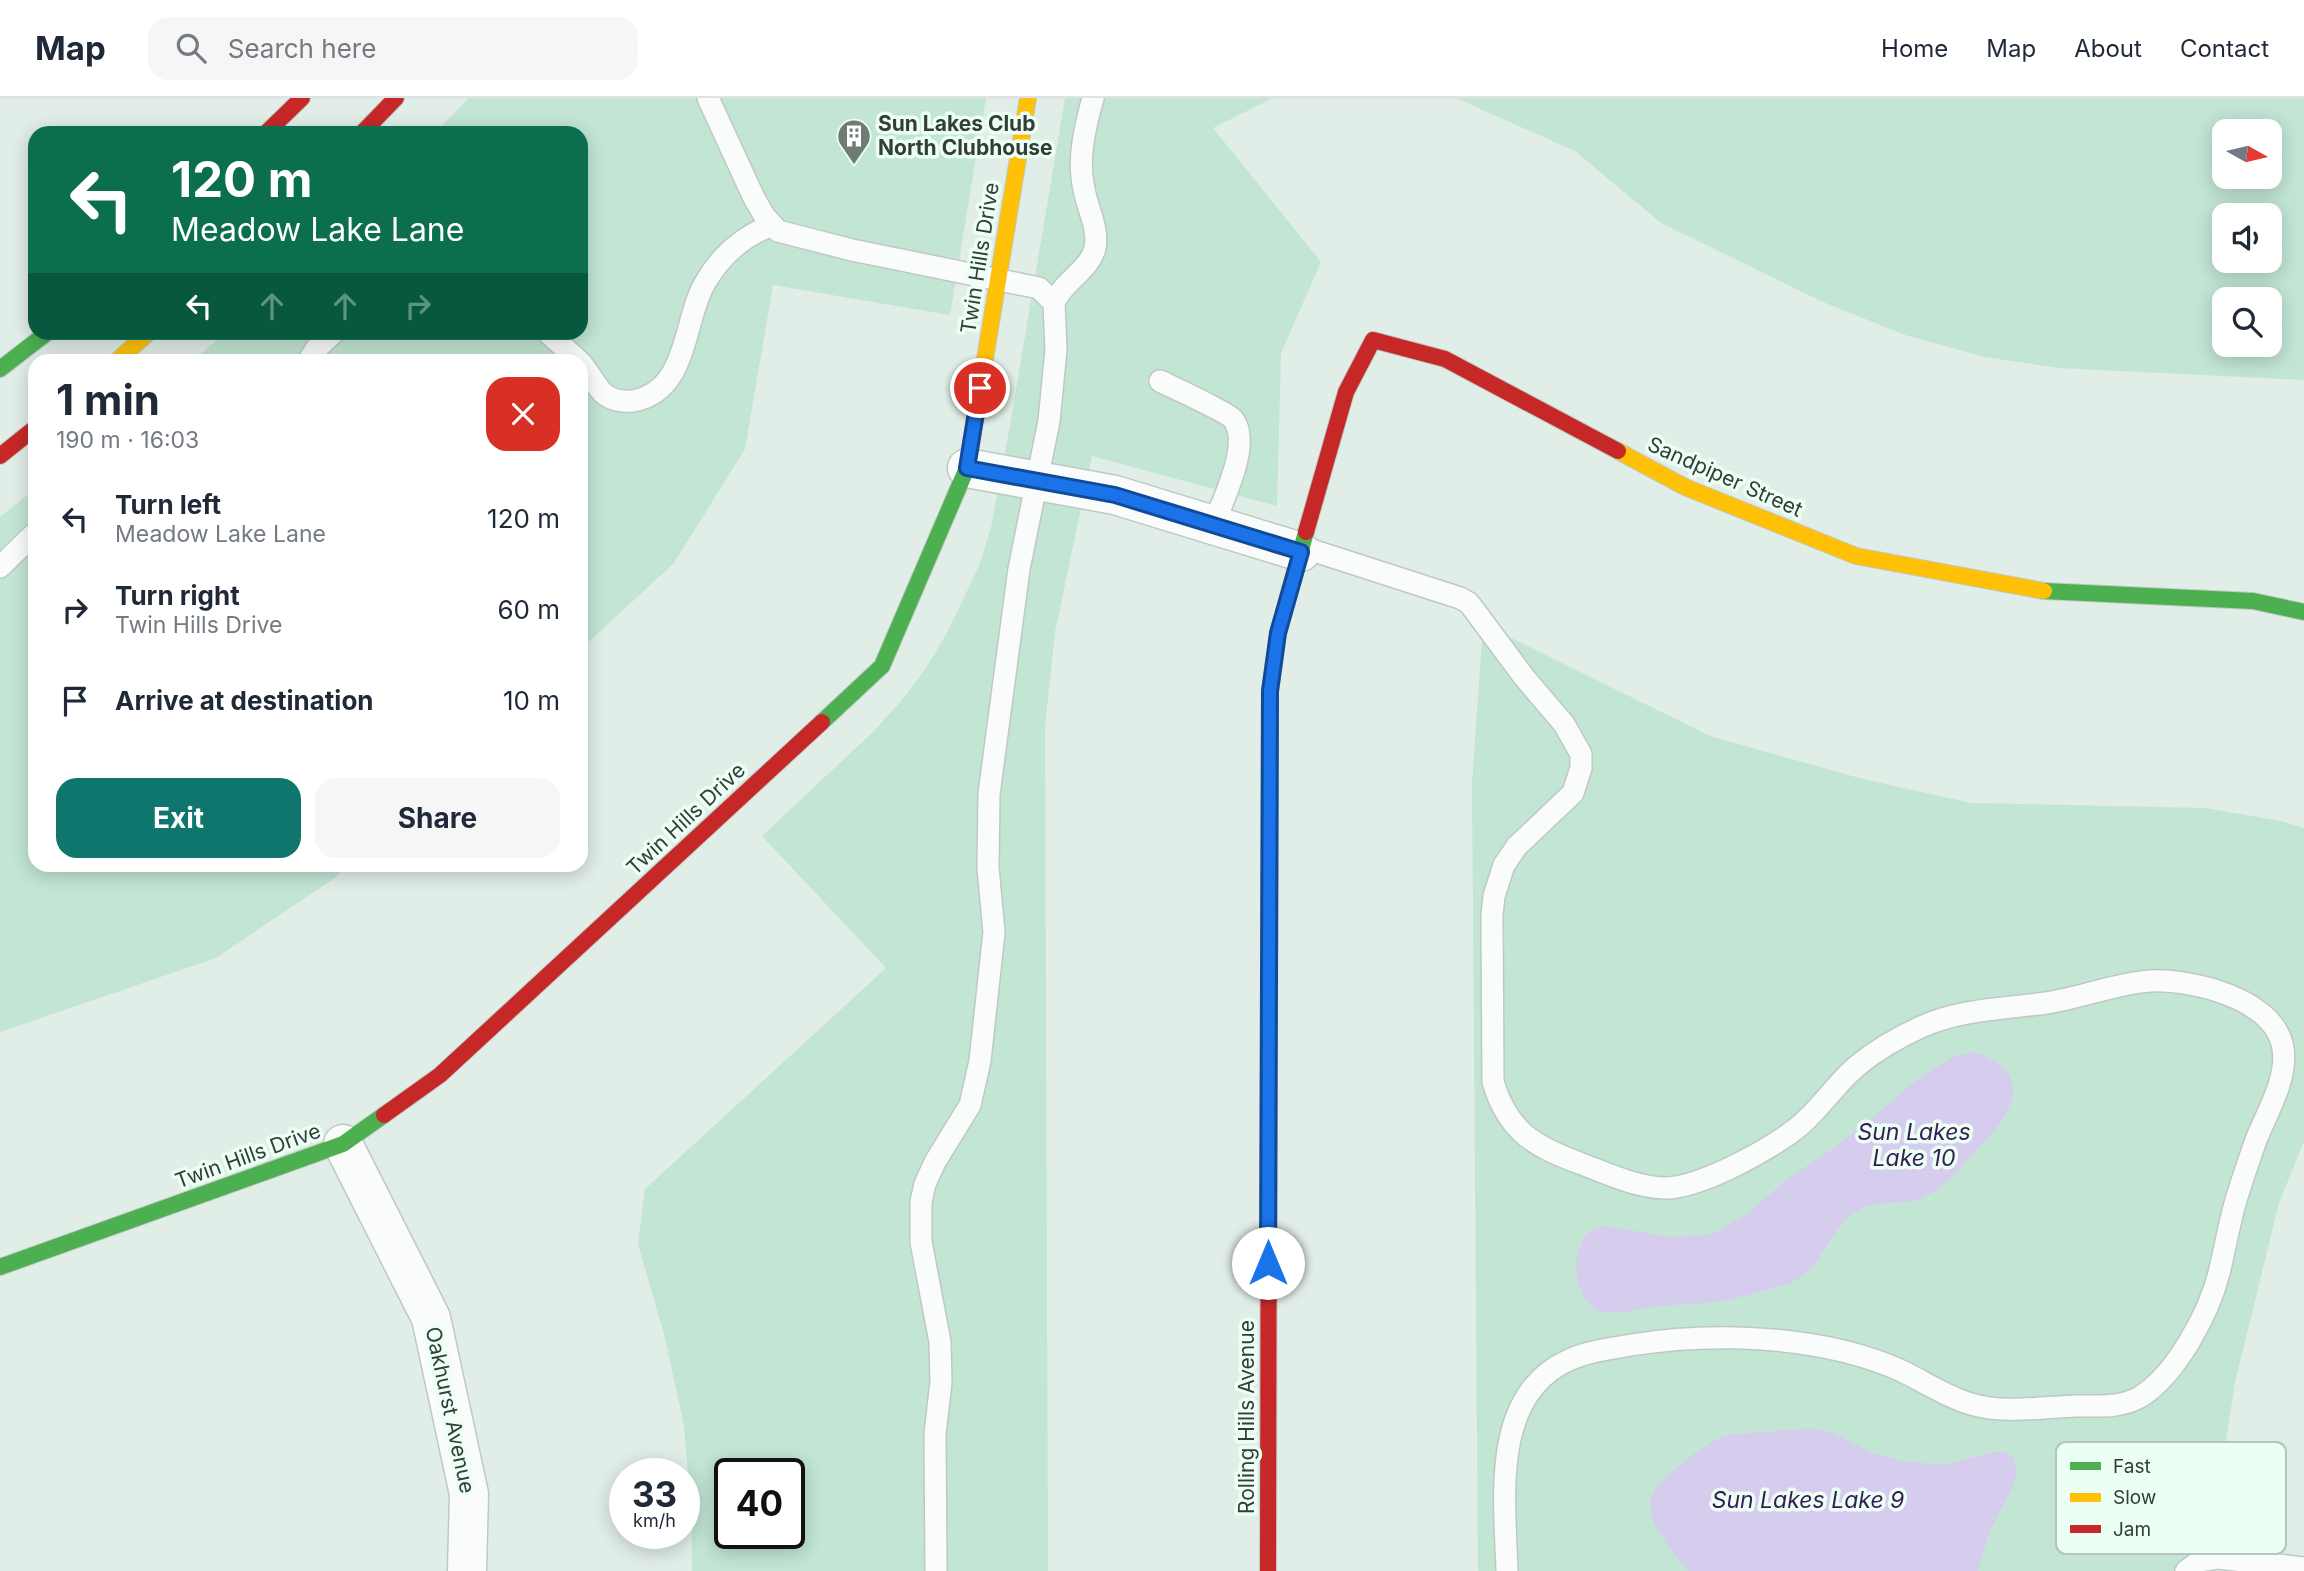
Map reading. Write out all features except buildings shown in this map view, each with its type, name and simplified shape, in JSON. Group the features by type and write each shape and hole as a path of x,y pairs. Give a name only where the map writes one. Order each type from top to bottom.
{"street":[{"path":"273,126 302,98"},
{"path":"369,126 396,98"},
{"name":"Twin Hills Drive","path":"0,1267 343,1144 440,1074 882,666 967,468 1028,98"},
{"path":"0,369 38,340"},
{"path":"125,354 140,340"},
{"name":"Sandpiper Street","path":"1301,549 1346,391 1373,340 1446,359 1685,487 1856,556 2033,590 2253,601 2304,612"},
{"path":"0,456 28,434"},
{"path":"967,468 1115,495 1301,549"},
{"name":"Rolling Hills Avenue","path":"1268,1571 1270,691 1278,633 1301,549"},
{"name":"Oakhurst Avenue","path":"343,1144 431,1318 470,1494 467,1571"}],"lane":[{"path":"708,98 754,198 778,231 839,247 1039,289 1054,303"},
{"path":"936,1571 935,1434 941,1382 940,1342 921,1242 921,1202 925,1184 935,1162 970,1105 980,1061 994,932 988,868 989,794 1019,569 1039,481 1049,421 1056,350 1054,303 1058,293 1087,262 1096,244 1092,217 1083,188 1082,159 1084,134 1093,98"},
{"path":"588,373 602,392 611,398 631,401 653,394 678,362 703,286 717,265 736,244 772,225"},
{"path":"313,354 326,340"},
{"path":"556,340 571,354"},
{"path":"1160,381 1232,418 1240,435 1238,457 1214,524"},
{"path":"0,567 28,540"},
{"path":"1301,549 1469,603 1524,677 1564,724 1581,754 1581,768 1573,793 1517,846 1504,865 1494,896 1492,915 1493,1082 1500,1103 1513,1125 1547,1150 1641,1185 1669,1189 1719,1173 1776,1143 1797,1129 1855,1067 1915,1029 1962,1013 2080,998 2144,981 2186,984 2248,1003 2264,1014 2282,1043 2281,1074 2243,1175 2228,1228 2219,1275 2208,1304 2190,1340 2162,1377 2138,1398 2109,1406 1976,1406 1951,1397 1900,1370 1844,1352 1738,1338 1648,1342 1597,1351 1567,1360 1543,1376 1522,1405 1511,1436 1505,1498 1507,1571"},
{"path":"2186,1571 2200,1561 2218,1558 2304,1568"}],"green space":[{"path":"469,98 986,98 950,315 773,285 745,449 674,563 588,643 588,354 201,354 217,340 588,340 588,126 442,126"},
{"path":"1065,98 1273,98 1213,128 1321,262 1281,353 1277,506 1092,456 1055,632 1045,726 1048,1571 692,1571 692,1549 700,1549 700,1458 687,1458 684,1426 665,1338 638,1244 645,1189 886,968 762,836 874,731 924,671 946,635 979,566 991,528"},
{"path":"1456,98 2304,98 2304,380 2059,368 1985,357 1905,335 1823,302 1661,223 1575,151"},
{"path":"28,495 28,872 341,872 216,958 0,1032 0,517"},
{"path":"1483,624 1710,736 1859,778 1971,803 2205,808 2281,821 2304,828 2304,1141 2279,1203 2235,1382 2226,1442 2056,1442 2056,1554 2209,1554 2206,1571 1478,1571 1472,784"}],"water":[{"name":"Sun Lakes Lake 10","path":"1973,1052 1994,1062 2007,1073 2013,1085 2012,1099 1997,1127 1956,1173 1931,1193 1907,1202 1865,1207 1847,1218 1812,1267 1793,1282 1722,1301 1619,1312 1593,1308 1583,1296 1576,1263 1588,1232 1605,1226 1670,1237 1709,1235 1716,1232 1746,1215 1787,1179 1831,1150 1920,1077 1953,1057"},
{"name":"Sun Lakes Lake 9","path":"1810,1428 1834,1433 1872,1453 1902,1461 1943,1465 1993,1452 2004,1452 2014,1458 2017,1470 2014,1484 1989,1533 1978,1571 1688,1571 1653,1520 1651,1500 1659,1484 1711,1442 1724,1437"}],"traffic: fast":[{"path":"0,369 38,340"},
{"path":"822,722 882,666 967,468 970,450"},
{"path":"1269,1049 1270,691 1278,633 1306,532"},
{"path":"2044,591 2253,601 2304,612"},
{"path":"0,1267 343,1144 384,1115"}],"traffic: slow":[{"path":"970,450 1028,98"},
{"path":"125,354 140,340"},
{"path":"1618,451 1685,487 1856,556 2044,591"}],"traffic: jam":[{"path":"273,126 302,98"},
{"path":"369,126 396,98"},
{"path":"1306,532 1346,392 1373,340 1445,359 1618,451"},
{"path":"0,456 28,434"},
{"path":"384,1115 440,1075 822,722"},
{"path":"1268,1571 1269,1049"}],"place":[{"name":"Sun Lakes Club North Clubhouse","path":"854,166"}],"route":[{"path":"980,388 967,468 1115,495 1301,552 1278,633 1270,691 1268,1263"}]}
